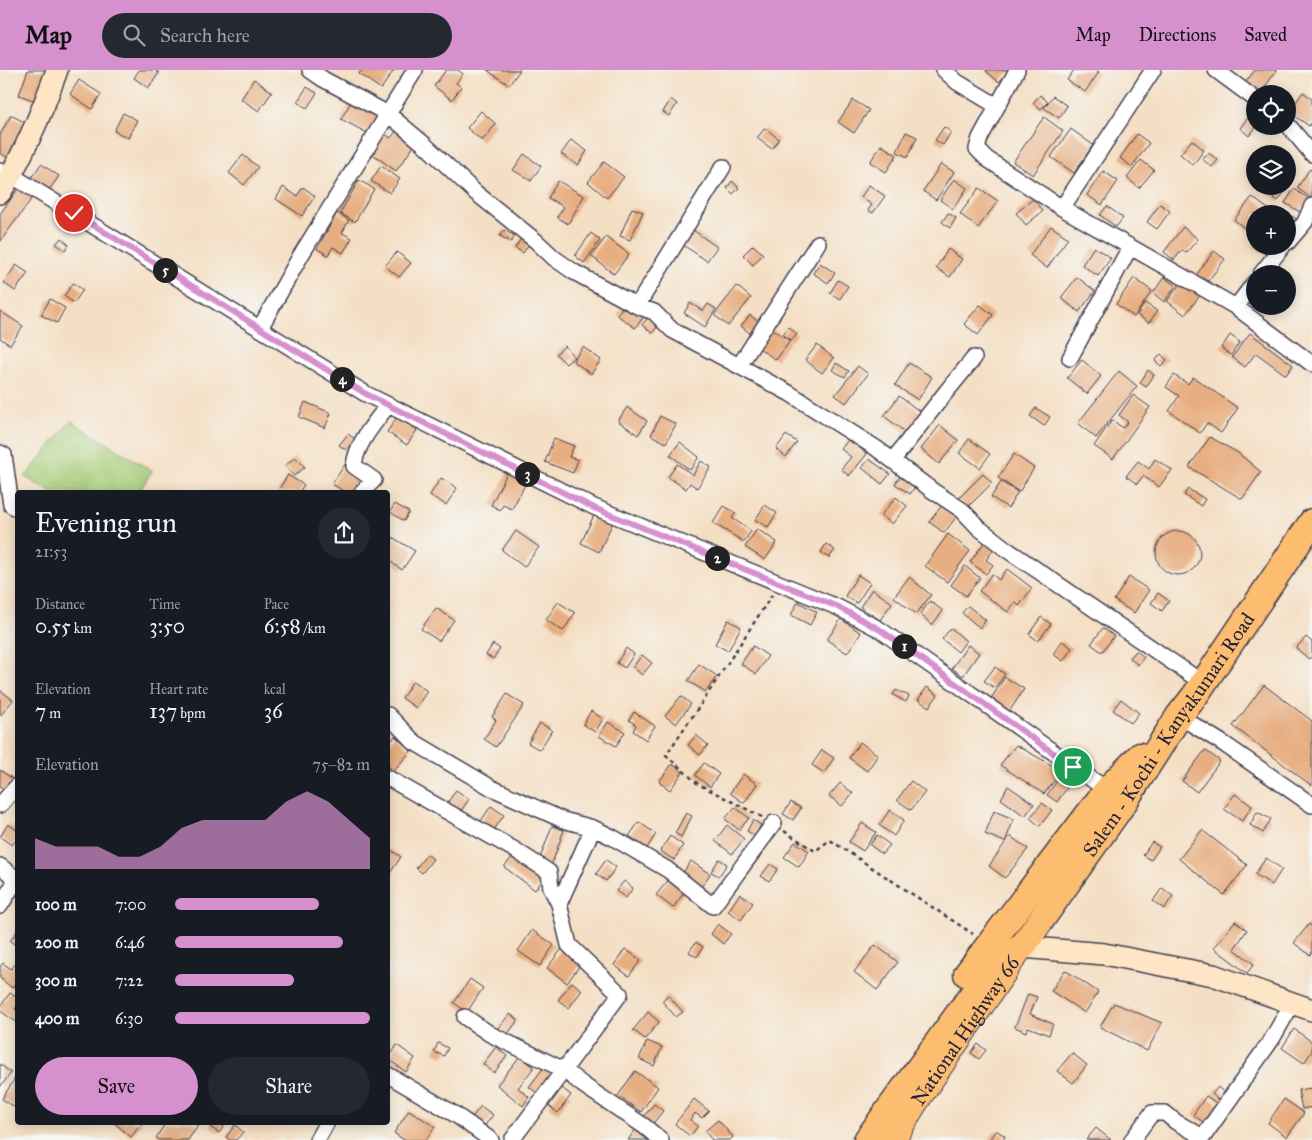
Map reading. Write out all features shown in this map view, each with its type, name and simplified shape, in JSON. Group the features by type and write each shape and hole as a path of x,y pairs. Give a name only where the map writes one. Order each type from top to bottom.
{"highway":[{"name":"Salem - Kochi - Kanyakumari Road","path":"1022,947 1124,802 1179,716 1312,522"},
{"path":"854,1140 876,1100 993,938 1107,790 1179,716"},
{"path":"993,938 1022,947"},
{"path":"867,1140 997,961 1022,947"}],"main road":[{"path":"0,193 6,173 47,98 57,70"},
{"path":"1022,947 1104,954 1213,975 1302,1006"},
{"name":"National Highway 66","path":"893,1140 1022,947"}],"street":[{"path":"310,70 388,114 424,144 476,193 536,240 554,258 574,272 637,306 654,312 672,330 789,393 893,460 933,491 962,510 979,528 1006,548 1203,683"},
{"path":"260,328 306,247 414,70"},
{"path":"944,70 957,82 997,106"},
{"path":"1017,70 980,138 977,150 987,159 1062,208 1236,307 1312,364"},
{"path":"1062,208 1152,70"},
{"path":"1216,70 1246,92"},
{"path":"1296,135 1312,154"},
{"path":"637,306 723,167"},
{"path":"6,173 366,394 594,508 838,607 879,629 1107,790"},
{"path":"1296,235 1308,225 1312,206"},
{"path":"739,366 818,243"},
{"path":"1070,358 1130,247"},
{"path":"1268,265 1277,255"},
{"path":"1236,307 1246,294"},
{"path":"893,460 974,358"},
{"path":"364,490 374,480 354,466 354,458 365,437 388,405"},
{"path":"0,453 4,454 11,505 15,507"},
{"path":"1179,716 1312,804"},
{"path":"390,717 414,742 492,788 563,820 593,828 612,837 668,870 713,906 774,823"},
{"path":"390,779 549,872 550,888 559,904 568,945 620,994 512,1140"},
{"path":"0,805 15,788"},
{"path":"559,904 593,828"},
{"path":"0,866 15,878"},
{"path":"0,906 15,883"},
{"path":"1132,1140 1152,1113 1165,1113 1176,1122 1203,1137 1267,1046 1302,1006"},
{"path":"464,1017 490,1034 564,1070 662,1140"},
{"path":"390,1076 456,1115 491,1140"},
{"path":"317,1140 325,1125"}],"path":[{"path":"779,584 703,702 666,755 698,784 774,823 815,851 830,840 993,938"}],"green space":[{"path":"71,421 152,471 140,490 47,490 25,477"}],"building":[{"path":"28,70 51,70 39,102 19,95"},
{"path":"139,70 155,70 159,73 148,88 134,78"},
{"path":"362,70 394,70 381,89 359,74"},
{"path":"446,70 458,70 463,74 456,83 461,87 452,100 434,86"},
{"path":"487,70 520,70 509,85"},
{"path":"987,70 1010,70 999,82"},
{"path":"1074,70 1096,70 1099,72 1085,92 1067,80"},
{"path":"1255,70 1277,70 1266,85 1248,85 1245,83"},
{"path":"254,79 272,92 259,111 241,99"},
{"path":"79,80 101,94 92,109 70,94"},
{"path":"307,87 317,93 307,108 297,102"},
{"path":"1303,92 1312,99 1312,122 1309,126 1296,117 1296,102"},
{"path":"1040,95 1048,102 1041,109 1033,103"},
{"path":"1053,96 1067,106 1059,118 1044,108"},
{"path":"671,99 677,104 669,116 663,112"},
{"path":"853,100 869,110 854,133 838,122"},
{"path":"351,102 379,116 369,134 341,119"},
{"path":"481,111 496,124 482,141 467,128"},
{"path":"123,113 137,120 128,138 114,131"},
{"path":"11,115 31,126 13,161 0,153 0,135"},
{"path":"1044,117 1063,131 1033,175 1013,162"},
{"path":"1246,120 1246,133 1240,128"},
{"path":"944,127 951,132 943,145 935,140"},
{"path":"765,128 779,139 772,149 757,138"},
{"path":"1071,129 1093,145 1074,173 1051,157"},
{"path":"397,130 416,143 396,171 371,153 385,134 391,138"},
{"path":"906,132 917,137 908,157 897,152"},
{"path":"1137,134 1149,143 1132,167 1120,158"},
{"path":"571,140 587,151 578,165 561,154"},
{"path":"1192,140 1204,150 1193,165 1180,154"},
{"path":"881,145 897,155 886,172 870,162"},
{"path":"1208,153 1218,160 1212,167 1202,159"},
{"path":"524,154 541,166 531,181 513,170"},
{"path":"243,155 258,167 244,185 229,173"},
{"path":"1141,160 1154,170 1139,188 1127,178"},
{"path":"604,162 624,177 607,198 588,182"},
{"path":"41,164 59,176 47,193 29,181"},
{"path":"941,164 954,172 936,200 923,191"},
{"path":"381,166 400,179 390,193 371,181"},
{"path":"1310,169 1312,170 1311,198 1297,188"},
{"path":"1103,171 1118,181 1102,205 1087,195"},
{"path":"954,179 967,188 953,209 940,200"},
{"path":"359,180 374,189 355,222 340,213"},
{"path":"558,181 584,196 568,224 557,217 564,207 548,198"},
{"path":"732,181 739,188 733,194 727,188"},
{"path":"21,185 35,194 0,242 0,214"},
{"path":"869,185 885,196 873,213 868,210 872,205 861,197"},
{"path":"283,187 297,196 303,187 315,196 302,216 276,199"},
{"path":"979,188 998,201 978,228 960,214"},
{"path":"1296,190 1309,199 1300,212 1296,210 1296,205 1285,203 1290,195 1296,195"},
{"path":"1270,195 1282,195 1278,201"},
{"path":"1252,197 1263,205 1246,205 1246,229 1234,220"},
{"path":"1033,199 1043,211 1026,225 1016,213"},
{"path":"1160,204 1170,211 1157,229 1147,222"},
{"path":"1107,206 1123,218 1116,227 1100,215"},
{"path":"632,208 643,212 630,240 620,236"},
{"path":"337,213 349,220 342,233 352,238 343,253 333,247 328,255 317,249"},
{"path":"948,213 956,218 950,228 942,222"},
{"path":"1051,226 1068,238 1047,268 1030,255"},
{"path":"1183,227 1198,239 1186,253 1182,250 1174,260 1164,252"},
{"path":"504,230 515,236 511,242 500,236"},
{"path":"693,230 717,247 707,261 683,245"},
{"path":"591,233 600,240 584,263 575,256"},
{"path":"522,237 530,242 523,253 515,248"},
{"path":"606,237 629,254 614,274 591,256"},
{"path":"61,238 69,245 65,250 56,244"},
{"path":"753,245 763,254 753,265 743,255"},
{"path":"1094,247 1111,258 1098,276 1082,265"},
{"path":"948,249 962,259 950,277 936,268"},
{"path":"1214,251 1225,259 1204,286 1194,278"},
{"path":"397,252 411,263 399,277 385,266"},
{"path":"820,263 835,273 828,283 813,273"},
{"path":"16,265 28,273 15,291 4,283"},
{"path":"1077,277 1095,291 1079,312 1061,298"},
{"path":"1164,277 1176,286 1164,302 1153,293"},
{"path":"1134,278 1152,291 1134,317 1116,304"},
{"path":"838,280 848,286 840,299 830,293"},
{"path":"1183,280 1201,294 1185,315 1167,301"},
{"path":"73,283 83,290 74,303 64,296"},
{"path":"737,286 751,298 728,326 714,315"},
{"path":"50,299 65,308 57,323 41,315"},
{"path":"626,302 645,315 635,328 617,315"},
{"path":"690,303 703,311 708,304 716,309 705,327 684,313"},
{"path":"1145,303 1157,311 1149,323 1137,315"},
{"path":"980,305 993,315 978,335 964,324"},
{"path":"0,311 23,326 10,345 0,338"},
{"path":"652,313 662,321 652,333 642,325"},
{"path":"750,315 760,323 751,334 741,326"},
{"path":"769,327 790,341 776,360 756,346"},
{"path":"789,327 797,334 791,341 783,334"},
{"path":"1250,333 1293,365 1286,375 1256,353 1245,367 1232,357"},
{"path":"1230,335 1240,342 1231,355 1221,348"},
{"path":"817,345 834,358 822,373 805,360"},
{"path":"565,346 574,357 566,364 556,354"},
{"path":"583,347 601,360 591,374 573,361"},
{"path":"1161,354 1167,360 1161,366 1155,361"},
{"path":"1082,360 1101,376 1087,394 1067,378"},
{"path":"836,363 849,371 845,377 832,370"},
{"path":"909,363 932,377 918,400 895,385"},
{"path":"858,366 868,374 846,403 835,395"},
{"path":"1148,370 1154,375 1146,387 1140,383"},
{"path":"1119,371 1137,386 1096,438 1078,423"},
{"path":"1174,375 1188,384 1193,377 1238,408 1221,433 1207,423 1200,433 1169,411 1179,396 1166,387"},
{"path":"1133,395 1150,407 1113,459 1094,446 1112,420 1123,428 1128,422 1119,415"},
{"path":"899,396 926,416 910,436 884,416"},
{"path":"305,402 331,413 325,428 299,417"},
{"path":"627,407 647,421 638,435 618,421"},
{"path":"1036,408 1050,417 1044,426 1030,416"},
{"path":"660,416 676,424 666,443 651,435"},
{"path":"397,417 417,430 407,445 387,432"},
{"path":"940,425 958,440 939,464 921,449"},
{"path":"348,434 355,439 346,450 339,445"},
{"path":"786,435 797,442 786,457 776,449"},
{"path":"1210,437 1238,453 1261,472 1242,499 1189,467"},
{"path":"554,438 574,446 569,457 578,460 573,473 545,462"},
{"path":"849,439 867,454 849,476 841,469 851,457 841,449"},
{"path":"969,439 990,454 980,468 959,453"},
{"path":"680,442 699,457 690,470 670,455"},
{"path":"1014,454 1034,468 1019,492 998,478"},
{"path":"295,457 305,467 294,476 285,466"},
{"path":"869,459 890,474 882,484 862,468"},
{"path":"1155,459 1172,470 1159,487 1143,476 1137,484 1126,476 1138,461 1149,469"},
{"path":"701,461 711,467 697,488 690,483 686,489 668,477 677,464 693,475"},
{"path":"346,463 369,478 360,490 342,490 332,484"},
{"path":"904,471 919,481 910,494 895,484"},
{"path":"507,473 526,483 512,509 503,505 500,510 491,505"},
{"path":"983,474 992,483 967,508 958,499"},
{"path":"288,475 304,485 300,490 278,490"},
{"path":"441,478 457,488 446,505 430,495"},
{"path":"1001,482 1018,492 1008,508 991,497"},
{"path":"1188,489 1205,499 1201,506 1184,495"},
{"path":"896,497 907,506 892,524 881,515"},
{"path":"946,500 961,511 944,533 929,522"},
{"path":"395,504 409,512 404,521 390,512"},
{"path":"765,505 777,513 768,527 755,520"},
{"path":"724,506 736,513 732,518 751,531 744,542 713,523"},
{"path":"595,513 613,522 599,552 581,543"},
{"path":"757,529 777,542 765,560 745,547"},
{"path":"516,531 539,547 524,567 502,550"},
{"path":"1178,531 1190,535 1196,541 1200,553 1196,565 1190,571 1178,575 1166,571 1160,565 1156,553 1160,541 1166,535"},
{"path":"948,534 970,551 947,582 925,566"},
{"path":"989,536 998,543 986,560 993,565 986,574 970,562"},
{"path":"392,537 415,551 402,570 390,561 390,540"},
{"path":"826,544 835,550 829,558 821,552"},
{"path":"965,566 980,578 966,596 951,585"},
{"path":"1007,569 1032,588 1019,606 1015,602 1008,612 979,591 992,574 999,580"},
{"path":"858,575 870,583 857,603 845,596"},
{"path":"909,577 931,595 916,614 894,597"},
{"path":"1129,577 1149,590 1134,613 1114,600"},
{"path":"872,589 892,603 880,620 860,607"},
{"path":"1158,593 1169,601 1162,611 1151,603"},
{"path":"930,601 943,611 932,625 920,614"},
{"path":"558,602 575,613 563,631 546,620"},
{"path":"798,602 817,612 810,625 791,615"},
{"path":"968,606 986,620 980,628 962,613"},
{"path":"436,608 454,620 439,641 421,629"},
{"path":"1041,617 1051,624 1038,641 1029,634"},
{"path":"841,619 861,633 847,653 827,640"},
{"path":"728,620 741,627 728,651 715,644"},
{"path":"951,628 966,641 958,652 942,639"},
{"path":"1103,628 1114,636 1102,652 1091,644"},
{"path":"1306,637 1312,642 1312,656 1309,659 1296,648"},
{"path":"1062,641 1072,648 1063,661 1053,654"},
{"path":"493,644 500,649 493,659 486,655"},
{"path":"968,645 979,653 963,676 952,668"},
{"path":"753,646 768,656 756,674 741,664"},
{"path":"626,648 634,654 625,668 617,663"},
{"path":"1136,651 1144,657 1138,665 1130,658"},
{"path":"642,655 652,663 642,675 633,667"},
{"path":"699,664 717,676 706,692 688,681"},
{"path":"995,667 1005,674 995,688 984,681"},
{"path":"1005,677 1024,689 1009,712 990,700"},
{"path":"413,681 427,691 416,708 402,698"},
{"path":"1264,685 1312,721 1312,786 1233,726"},
{"path":"927,687 938,695 929,707 918,700"},
{"path":"0,690 13,700 0,716"},
{"path":"896,690 909,696 906,702 893,695"},
{"path":"507,694 524,705 496,747 484,739 496,720 492,717"},
{"path":"681,696 691,704 676,724 665,716"},
{"path":"1121,699 1139,713 1131,723 1113,710"},
{"path":"591,711 603,719 595,732 583,724"},
{"path":"634,712 655,726 646,740 633,731 636,725 629,720"},
{"path":"608,722 625,732 616,746 599,736"},
{"path":"540,723 552,730 540,750 528,743"},
{"path":"696,735 708,745 700,755 688,745"},
{"path":"395,736 411,751 393,771 390,768 390,742"},
{"path":"860,742 878,755 867,771 849,758"},
{"path":"1016,745 1062,771 1044,794 1000,765"},
{"path":"822,750 834,758 824,773 812,765"},
{"path":"1205,750 1220,761 1197,792 1182,781"},
{"path":"704,763 719,774 710,787 695,775"},
{"path":"672,764 683,772 670,790 659,782"},
{"path":"0,770 13,779 5,790 0,786"},
{"path":"743,774 757,784 744,803 730,793"},
{"path":"1059,778 1069,785 1057,802 1047,795"},
{"path":"911,781 925,792 911,810 897,800"},
{"path":"840,783 853,793 842,806 829,796"},
{"path":"1008,786 1034,804 1025,816 1001,799"},
{"path":"456,790 469,799 461,811 448,802"},
{"path":"1235,794 1252,806 1242,821 1224,809"},
{"path":"791,802 801,808 793,820 783,814"},
{"path":"1042,803 1052,810 1040,826 1030,818"},
{"path":"491,806 504,815 492,833 479,824"},
{"path":"735,807 749,818 739,830 725,819"},
{"path":"890,810 904,820 894,836 879,825"},
{"path":"994,811 1014,819 1005,842 985,834"},
{"path":"1257,812 1271,819 1263,833 1250,825"},
{"path":"686,813 692,816 681,837 675,833"},
{"path":"753,820 761,825 755,836 747,831"},
{"path":"639,822 656,834 647,848 629,836"},
{"path":"862,823 876,832 863,851 849,842"},
{"path":"8,824 15,829 15,842 12,845 0,837"},
{"path":"727,825 744,839 732,854 715,841"},
{"path":"552,826 564,830 551,866 539,861"},
{"path":"1202,830 1247,865 1224,895 1179,859"},
{"path":"877,835 890,845 882,854 870,845"},
{"path":"670,836 683,845 674,860 660,851"},
{"path":"1010,836 1028,849 1005,878 989,866"},
{"path":"795,842 809,851 799,867 784,857"},
{"path":"1152,842 1160,847 1151,860 1143,855"},
{"path":"390,849 401,857 390,873"},
{"path":"427,854 433,859 422,873 416,868"},
{"path":"513,856 548,873 535,890 504,867"},
{"path":"1266,858 1282,869 1272,885 1255,874"},
{"path":"719,859 727,864 719,876 711,872"},
{"path":"606,860 616,867 606,881 596,874"},
{"path":"691,861 710,874 699,890 680,877"},
{"path":"770,864 778,869 769,881 761,876"},
{"path":"672,876 688,887 673,908 656,895"},
{"path":"624,881 633,888 626,898 616,891"},
{"path":"1162,888 1173,896 1164,909 1153,901"},
{"path":"740,894 753,903 741,920 728,911"},
{"path":"1235,921 1247,930 1234,949 1254,964 1247,973 1214,948"},
{"path":"718,924 731,934 723,944 711,934"},
{"path":"1309,924 1312,926 1312,953 1310,955 1294,943"},
{"path":"532,930 554,945 540,966 518,951"},
{"path":"15,934 15,945 10,941"},
{"path":"696,942 703,947 697,957 689,952"},
{"path":"875,945 898,962 877,990 854,972"},
{"path":"564,946 583,961 567,983 547,968"},
{"path":"625,949 641,960 629,976 614,965"},
{"path":"3,963 11,969 15,964 15,984 12,988 0,978 0,967"},
{"path":"1065,970 1098,992 1085,1013 1051,991"},
{"path":"470,979 483,988 467,1012 454,1003"},
{"path":"572,982 582,990 569,1008 558,1000"},
{"path":"10,993 15,996 15,1021 0,1011 0,1007"},
{"path":"1028,994 1037,997 1030,1014 1053,1024 1049,1035 1028,1027 1026,1032 1015,1027"},
{"path":"668,995 683,1012 676,1017 662,1001"},
{"path":"1114,1003 1162,1023 1147,1051 1100,1027"},
{"path":"648,1012 659,1022 645,1039 633,1030"},
{"path":"510,1014 518,1020 507,1035 498,1028"},
{"path":"1294,1029 1312,1042 1312,1051 1304,1063 1282,1048"},
{"path":"647,1041 662,1047 654,1066 639,1059"},
{"path":"438,1043 448,1048 444,1056 434,1052"},
{"path":"978,1044 986,1050 979,1059 971,1053"},
{"path":"397,1045 415,1058 406,1072 390,1060 390,1056"},
{"path":"496,1047 507,1056 494,1073 483,1064"},
{"path":"1072,1053 1087,1065 1073,1083 1057,1071"},
{"path":"520,1056 534,1067 518,1088 529,1097 523,1106 497,1085"},
{"path":"547,1063 559,1073 541,1096 529,1087"},
{"path":"0,1064 11,1073 0,1087"},
{"path":"635,1071 658,1087 641,1112 618,1096"},
{"path":"15,1078 15,1107 2,1099"},
{"path":"1218,1087 1226,1095 1220,1102 1212,1094"},
{"path":"562,1088 571,1095 558,1113 549,1106"},
{"path":"1312,1088 1312,1107 1302,1109 1298,1090"},
{"path":"1206,1096 1221,1106 1208,1125 1193,1115"},
{"path":"694,1099 709,1111 702,1118 695,1113 690,1120 698,1126 690,1136 675,1124"},
{"path":"1284,1099 1304,1113 1287,1137 1268,1123"},
{"path":"654,1104 663,1111 650,1127 641,1120"},
{"path":"481,1106 493,1115 482,1129 470,1120"},
{"path":"409,1110 435,1127 426,1140 404,1140 394,1133"},
{"path":"718,1120 733,1137 730,1140 712,1140 705,1131"},
{"path":"117,1125 141,1125 131,1137"},
{"path":"164,1125 198,1126 188,1140 159,1140 156,1138"},
{"path":"211,1125 225,1125 219,1133 210,1127"},
{"path":"235,1125 243,1132 236,1140 230,1140 226,1137"},
{"path":"1096,1128 1111,1140 1086,1140"},
{"path":"635,1130 649,1140 628,1140"},
{"path":"996,1130 1005,1136 1003,1140 989,1140"}],"route":[{"path":"74,213 366,394 594,508 838,607 879,629 1073,767"}]}
